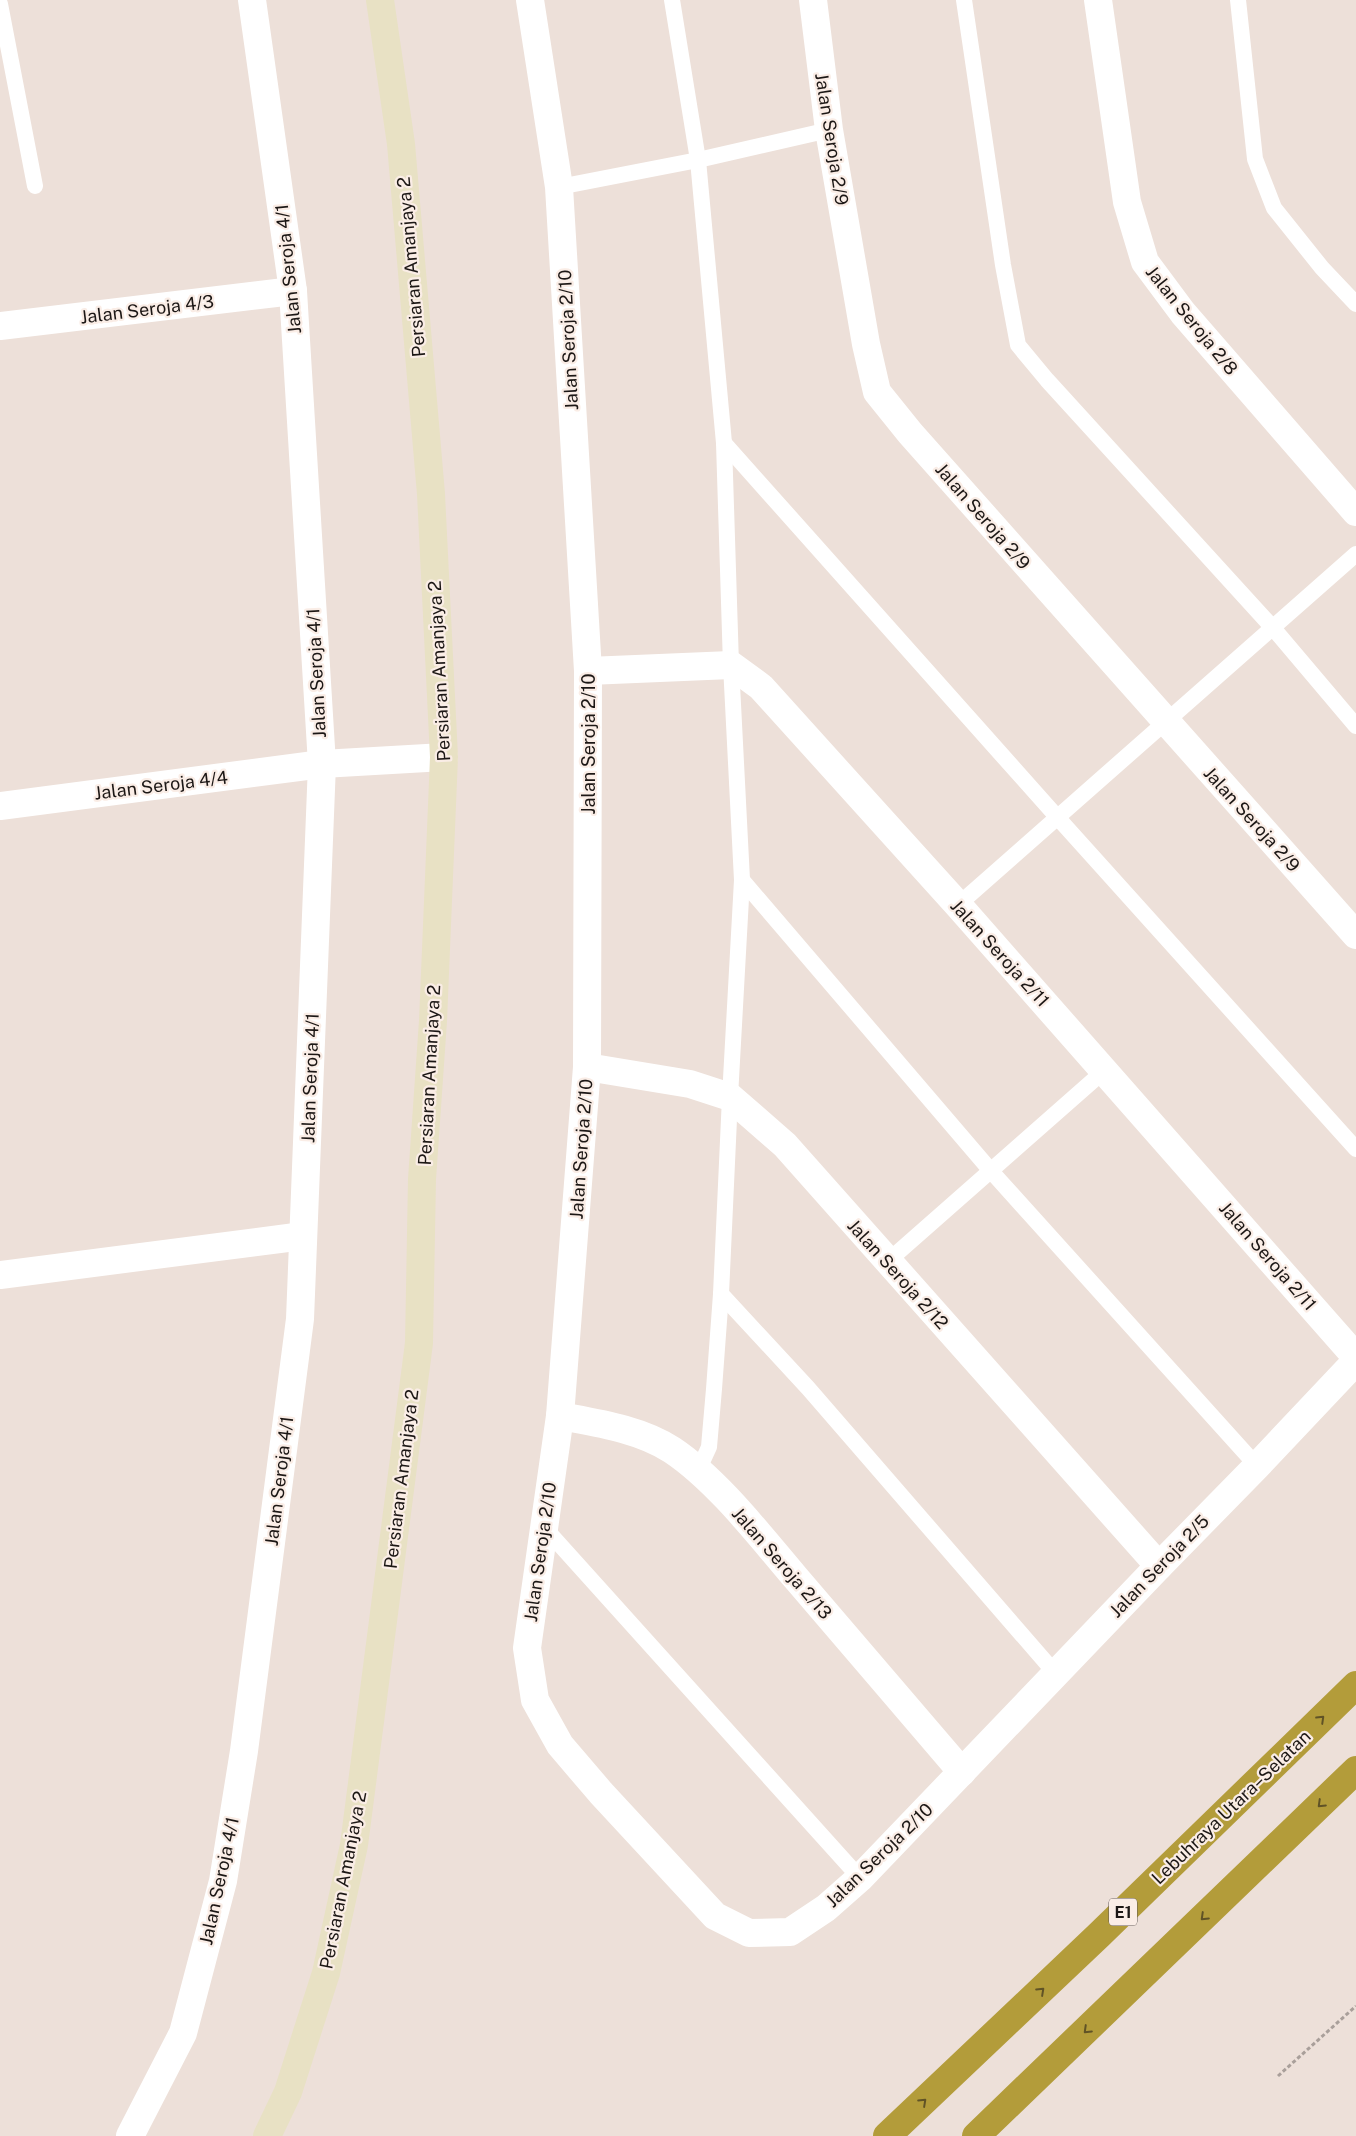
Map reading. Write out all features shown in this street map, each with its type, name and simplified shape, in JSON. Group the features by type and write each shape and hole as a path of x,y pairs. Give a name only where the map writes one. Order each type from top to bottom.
{"highway":[{"name":"Lebuhraya Utara–Selatan","path":"887,2136 1099,1935 1356,1685"},
{"path":"976,2136 1356,1770"}],"street":[{"name":"Jalan Seroja 4/1","path":"130,2136 183,2033 223,1881 244,1752 300,1319 322,764 293,291 252,0"},
{"name":"Persiaran Amanjaya 2","path":"267,2136 288,2092 326,1973 352,1854 419,1344 422,1179 433,1011 444,757 430,494 401,144 380,0"},
{"name":"Jalan Seroja 2/10","path":"530,0 559,188 588,672 587,1067 560,1416 527,1648 535,1700 560,1745 601,1793 715,1916 749,1932 790,1932 826,1908 860,1878 962,1772"},
{"name":"Jalan Seroja 2/9","path":"813,0 829,130 866,344 877,392 910,433 1356,935"},
{"name":"Jalan Seroja 2/8","path":"1098,0 1127,202 1145,262 1183,313 1356,512"},
{"name":"Jalan Seroja 4/3","path":"0,326 293,291"},
{"path":"588,672 731,665"},
{"name":"Jalan Seroja 2/11","path":"731,665 760,687 958,905 1356,1356"},
{"name":"Jalan Seroja 4/4","path":"0,806 322,764 444,757"},
{"name":"Jalan Seroja 2/12","path":"587,1067 690,1084 730,1097 785,1145 1159,1566"},
{"path":"0,1275 303,1236"},
{"name":"Jalan Seroja 2/5","path":"962,1772 1356,1361"},
{"name":"Jalan Seroja 2/13","path":"560,1416 593,1422 637,1434 671,1449 698,1471 745,1518 962,1772"}],"lane":[{"path":"672,0 698,160 724,443 731,665 742,880 721,1294 709,1447 698,1471"},
{"path":"964,0 1003,266 1018,345 1054,388 1273,628 1356,726"},
{"path":"1238,0 1255,159 1274,208 1322,268 1356,304"},
{"path":"0,4 35,186"},
{"path":"559,188 698,160 829,130"},
{"path":"724,443 1356,1150"},
{"path":"958,905 1356,554"},
{"path":"742,880 991,1171 1257,1466"},
{"path":"888,1262 1105,1070"},
{"path":"721,1294 808,1388 1056,1674"},
{"path":"544,1526 860,1878"}],"path":[{"path":"1278,2076 1356,2006"}]}
